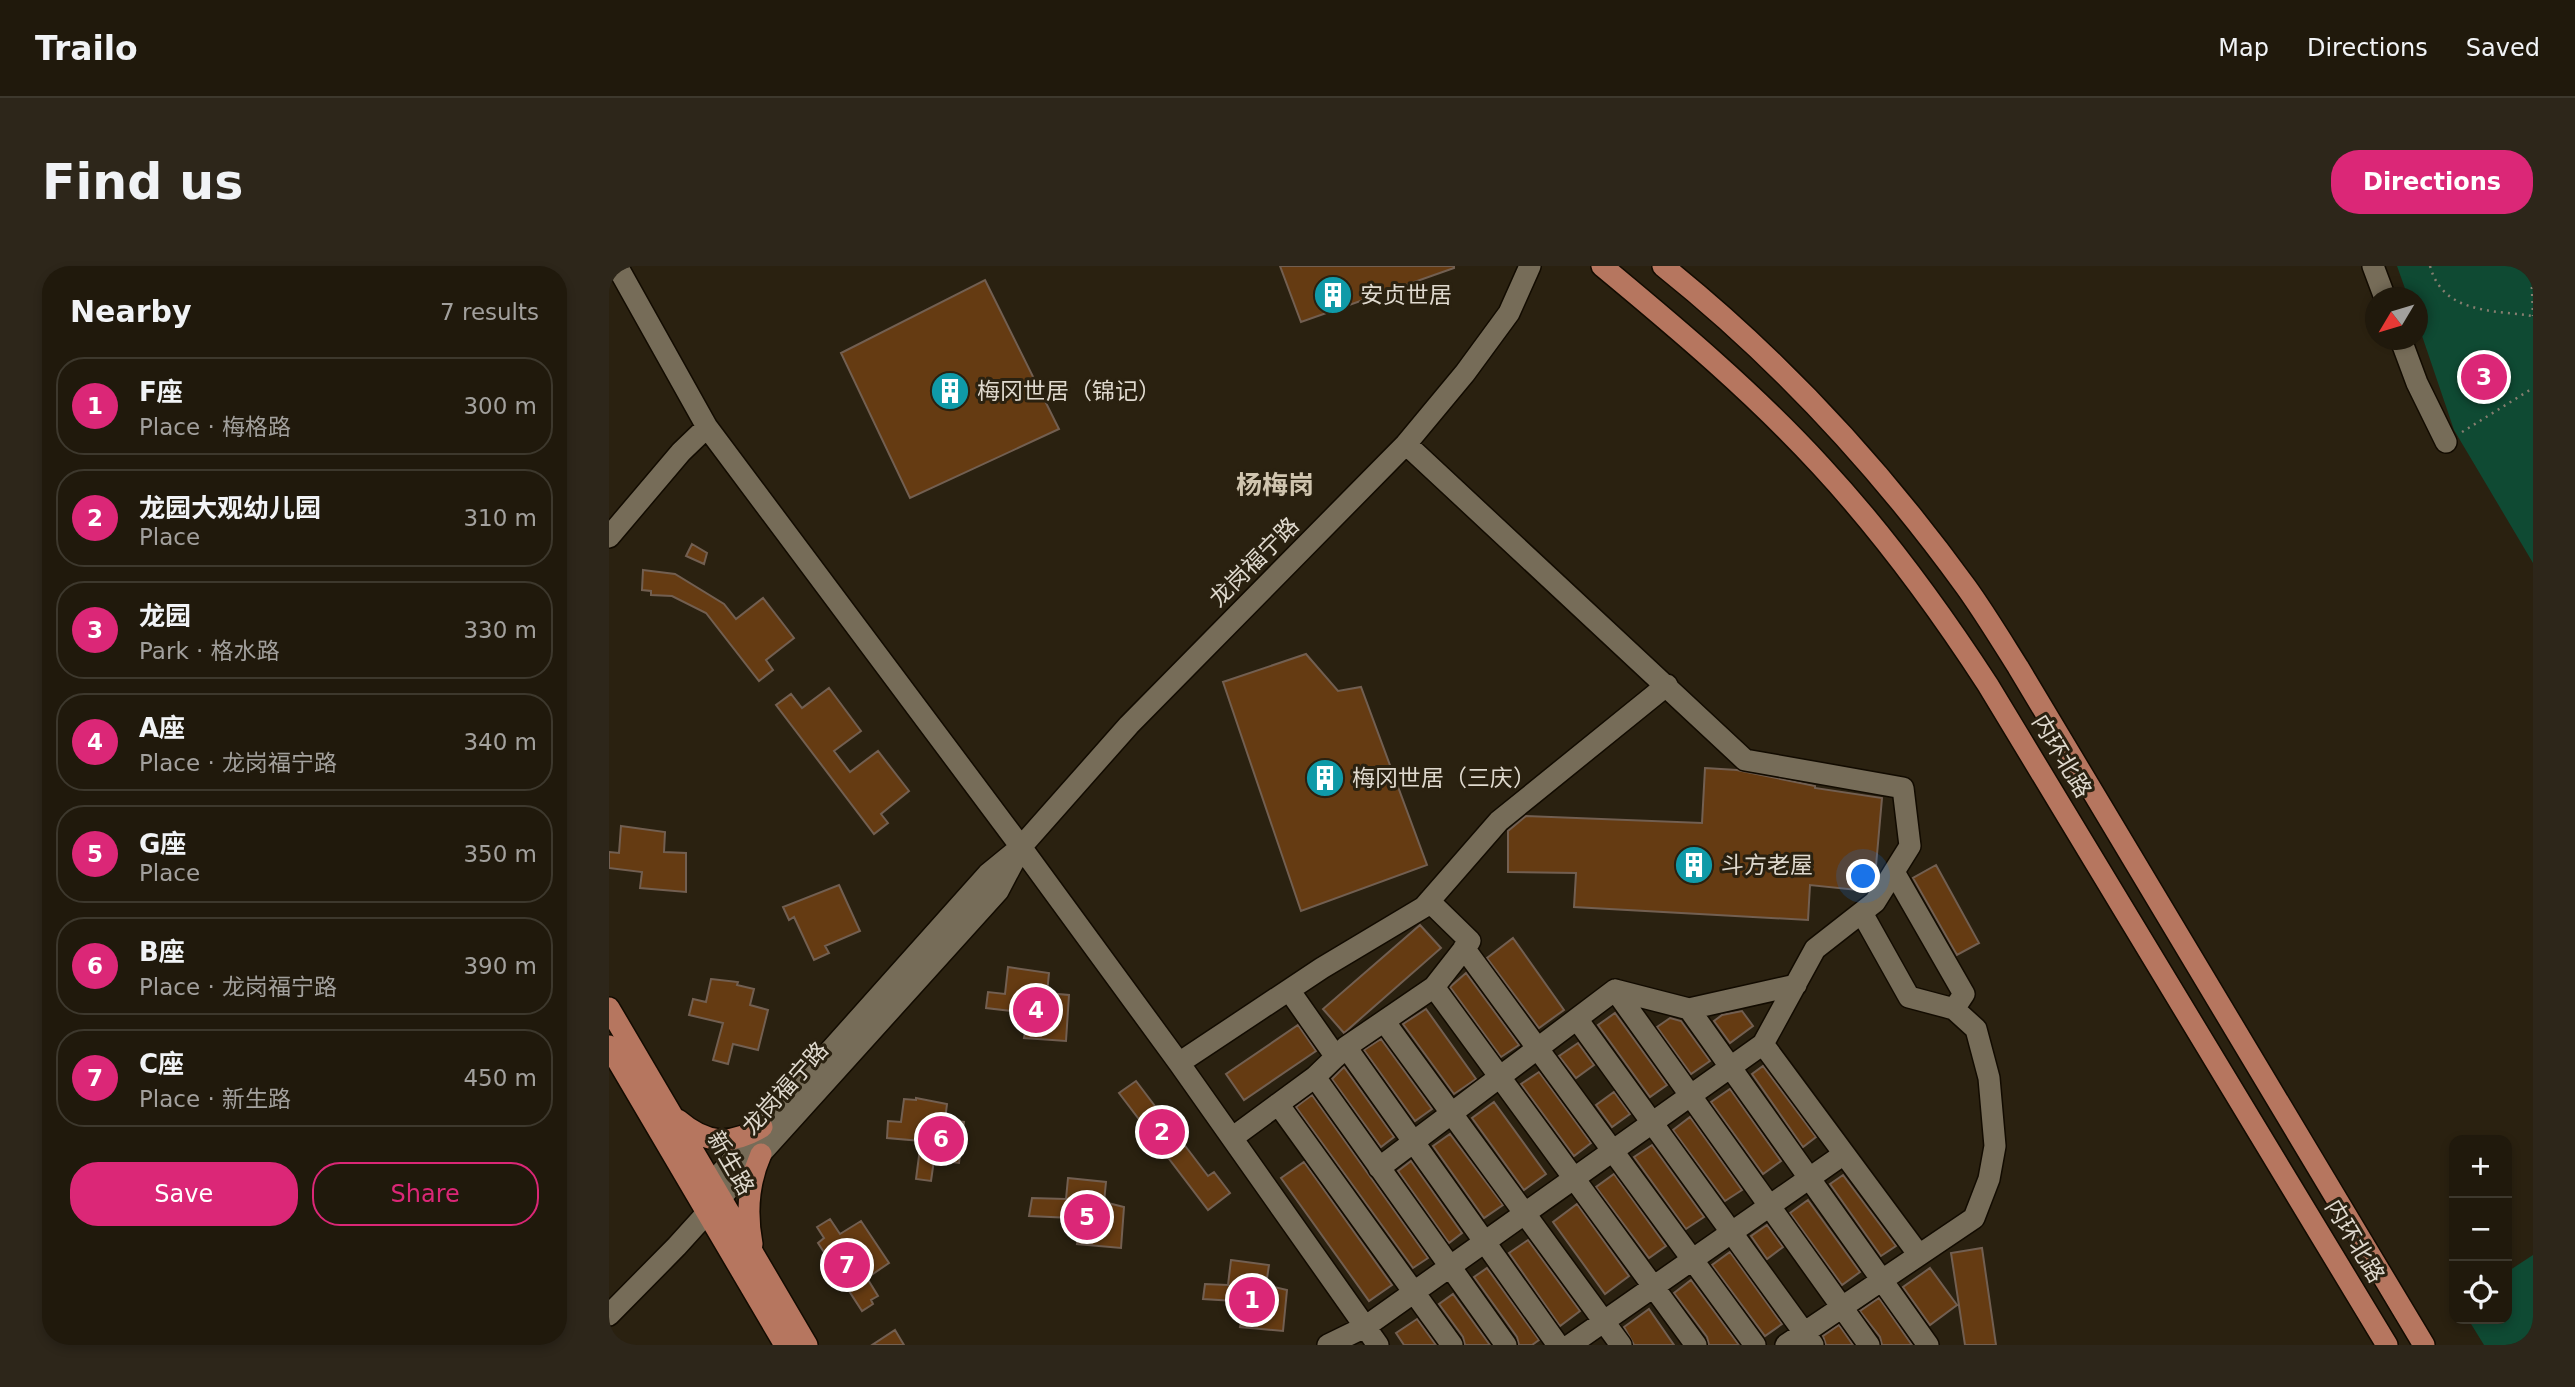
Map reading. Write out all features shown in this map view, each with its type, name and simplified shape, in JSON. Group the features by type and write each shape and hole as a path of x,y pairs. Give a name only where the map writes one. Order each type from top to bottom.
{"main road":[{"name":"内环北路","path":"1602,266 1684,334 1785,428 1880,534 1938,608 1988,685 2387,1345"},
{"name":"内环北路","path":"1663,266 1711,304 1757,347 1849,441 1908,511 1966,588 2018,667 2424,1345"},
{"name":"新生路","path":"609,1008 673,1116 785,1345"},
{"name":"新生路","path":"609,1046 759,1262 807,1345"},
{"path":"673,1116 688,1129 718,1140 731,1141 745,1137 762,1127"},
{"path":"759,1262 752,1243 748,1205 753,1171 761,1154"}],"street":[{"path":"617,266 707,427 1179,1063 1378,1345"},
{"name":"龙岗福宁路","path":"713,1198 762,1127 988,874 1021,847 1129,725 1406,444 1465,373 1509,313 1530,266"},
{"path":"2373,266 2381,287"},
{"path":"2405,350 2417,383 2446,442"},
{"path":"609,537 681,452 707,427"},
{"path":"1328,1345 1365,1327 1763,1044 1815,949 1875,902 1910,846 1903,789 1745,760 1406,444"},
{"path":"1179,1063 1289,989 1424,907 1499,821 1667,685"},
{"name":"龙岗福宁路","path":"713,1198 761,1154 998,891 1021,847"},
{"path":"1893,872 1964,994 1954,1009"},
{"path":"1232,1138 1315,1077 1341,1052 1434,987 1469,942 1429,901"},
{"path":"1786,1345 1809,1339 1842,1307 1974,1218 1989,1178 1995,1146 1989,1078 1976,1029 1954,1009 1909,997 1862,913"},
{"path":"1464,948 1755,1345"},
{"path":"1615,990 1689,1009 1795,985"},
{"path":"1434,987 1696,1345"},
{"path":"1289,989 1414,1142 1558,1345"},
{"path":"1379,1168 1615,990"},
{"path":"1615,990 1869,1345"},
{"path":"1689,1009 1928,1345"},
{"path":"1577,1019 1809,1339"},
{"path":"1384,1021 1621,1345"},
{"path":"1763,1044 1919,1255"},
{"path":"1315,1077 1506,1345"},
{"path":"1278,1104 1452,1345"},
{"path":"1570,1345 1845,1154"},
{"path":"609,1315 713,1198"},
{"path":"1352,1345 1365,1327"}],"path":[{"path":"2430,266 2433,278 2453,301 2481,311 2533,316 2531,266"},
{"path":"2446,442 2533,388"}],"green space":[{"path":"2397,266 2533,266 2533,563 2454,430 2427,350 2428,287 2404,287"},
{"path":"2533,1255 2533,1345 2484,1345 2471,1324 2512,1324 2512,1269"}],"building":[{"name":"安贞世居","path":"1280,266 1454,266 1454,268 1301,322"},
{"name":"梅冈世居（锦记）","path":"985,280 1059,429 910,498 841,353"},
{"path":"692,544 707,553 704,564 686,556"},
{"path":"643,570 675,574 724,604 736,619 763,598 794,638 766,660 773,670 759,681 706,613 672,596 651,595 651,591 642,590"},
{"name":"梅冈世居（三庆）","path":"1306,654 1338,691 1361,687 1427,865 1301,911 1223,682"},
{"path":"829,688 861,731 834,751 850,772 878,751 909,791 881,814 888,823 874,834 776,705 791,694 802,708"},
{"name":"斗方老屋","path":"1705,768 1737,770 1815,788 1882,798 1875,877 1867,891 1810,885 1808,920 1574,907 1576,873 1508,872 1508,831 1526,816 1702,823"},
{"path":"621,826 665,832 664,852 686,853 686,892 640,888 642,872 609,868 609,852 619,853"},
{"path":"1936,865 1979,943 1957,955 1913,878"},
{"path":"839,885 860,931 825,946 829,953 814,960 794,917 789,920 783,907"},
{"path":"1420,925 1441,948 1344,1033 1323,1009"},
{"path":"1513,938 1564,1010 1539,1028 1487,958"},
{"path":"1008,967 1049,973 1047,993 1069,995 1066,1041 1024,1038 1027,1022 1020,1012 986,1008 988,992 1005,994"},
{"path":"1466,973 1519,1045 1501,1057 1450,987"},
{"path":"711,979 738,982 737,985 754,989 750,1005 768,1010 758,1050 733,1044 728,1064 713,1060 723,1023 689,1015 693,999 706,1002"},
{"path":"1426,1009 1476,1079 1454,1094 1403,1024"},
{"path":"1742,1011 1753,1026 1730,1043 1714,1021 1722,1015"},
{"path":"1615,1013 1667,1085 1650,1097 1598,1025"},
{"path":"1670,1018 1681,1021 1710,1061 1691,1074 1657,1027"},
{"path":"1298,1025 1316,1051 1244,1100 1226,1074"},
{"path":"1381,1039 1432,1109 1415,1121 1364,1050"},
{"path":"1578,1043 1594,1065 1576,1078 1559,1056"},
{"path":"1763,1066 1816,1137 1803,1147 1752,1074"},
{"path":"1344,1067 1394,1137 1381,1147 1332,1079"},
{"path":"1539,1072 1591,1143 1574,1156 1521,1084"},
{"path":"1136,1081 1208,1176 1214,1172 1230,1193 1208,1210 1119,1093"},
{"path":"1730,1089 1781,1161 1763,1174 1711,1102"},
{"path":"1614,1092 1630,1114 1612,1127 1596,1105"},
{"path":"1312,1095 1428,1258 1413,1268 1296,1107"},
{"path":"916,1098 947,1104 945,1120 964,1122 959,1163 934,1160 931,1181 916,1179 921,1141 887,1138 888,1121 901,1122 904,1099"},
{"path":"1494,1102 1546,1174 1524,1190 1472,1118"},
{"path":"1690,1117 1742,1190 1725,1201 1673,1130"},
{"path":"1450,1134 1503,1205 1484,1218 1433,1146"},
{"path":"1652,1145 1704,1217 1686,1229 1634,1157"},
{"path":"1411,1161 1462,1233 1449,1243 1398,1171"},
{"path":"1304,1162 1392,1285 1369,1301 1281,1178"},
{"path":"1614,1174 1666,1246 1649,1258 1596,1187"},
{"path":"1843,1175 1896,1246 1881,1256 1830,1184"},
{"path":"1068,1178 1106,1182 1104,1202 1124,1207 1121,1248 1077,1244 1080,1230 1072,1218 1029,1216 1032,1198 1066,1199"},
{"path":"1808,1200 1860,1272 1842,1285 1790,1213"},
{"path":"1577,1204 1629,1276 1605,1294 1553,1222"},
{"path":"830,1219 840,1234 861,1221 889,1263 867,1278 878,1296 871,1300 873,1304 862,1311 818,1243 824,1238 817,1227"},
{"path":"1767,1225 1783,1247 1767,1259 1751,1236"},
{"path":"1528,1240 1580,1311 1560,1326 1509,1253"},
{"path":"1982,1248 1996,1345 1965,1345 1951,1253"},
{"path":"1730,1252 1782,1324 1765,1336 1712,1265"},
{"path":"1231,1260 1269,1265 1266,1285 1287,1290 1283,1331 1240,1327 1243,1312 1235,1301 1203,1299 1205,1284 1228,1285"},
{"path":"1487,1268 1539,1340 1532,1345 1519,1345 1517,1337 1474,1277"},
{"path":"1930,1268 1957,1305 1930,1325 1903,1287"},
{"path":"1691,1280 1739,1345 1709,1345 1707,1337 1674,1293"},
{"path":"1453,1294 1490,1345 1465,1345 1463,1337 1439,1304"},
{"path":"1879,1298 1912,1345 1882,1345 1880,1337 1860,1311"},
{"path":"1649,1309 1674,1345 1634,1345 1624,1327"},
{"path":"1417,1319 1436,1345 1404,1345 1396,1333"},
{"path":"1839,1325 1853,1345 1826,1345 1823,1336"},
{"path":"895,1330 904,1345 872,1345"}],"place":[{"name":"安贞世居","path":"1333,295"},
{"name":"龙园","path":"2484,377"},
{"name":"梅冈世居（锦记）","path":"950,391"},
{"name":"梅冈世居（三庆）","path":"1325,778"},
{"name":"斗方老屋","path":"1694,865"},
{"name":"A座","path":"1036,1010"},
{"name":"龙园大观幼儿园","path":"1162,1132"},
{"name":"B座","path":"941,1139"},
{"name":"G座","path":"1087,1217"},
{"name":"C座","path":"847,1265"},
{"name":"F座","path":"1252,1300"}],"district":[{"name":"杨梅岗","path":"1275,485"}]}
